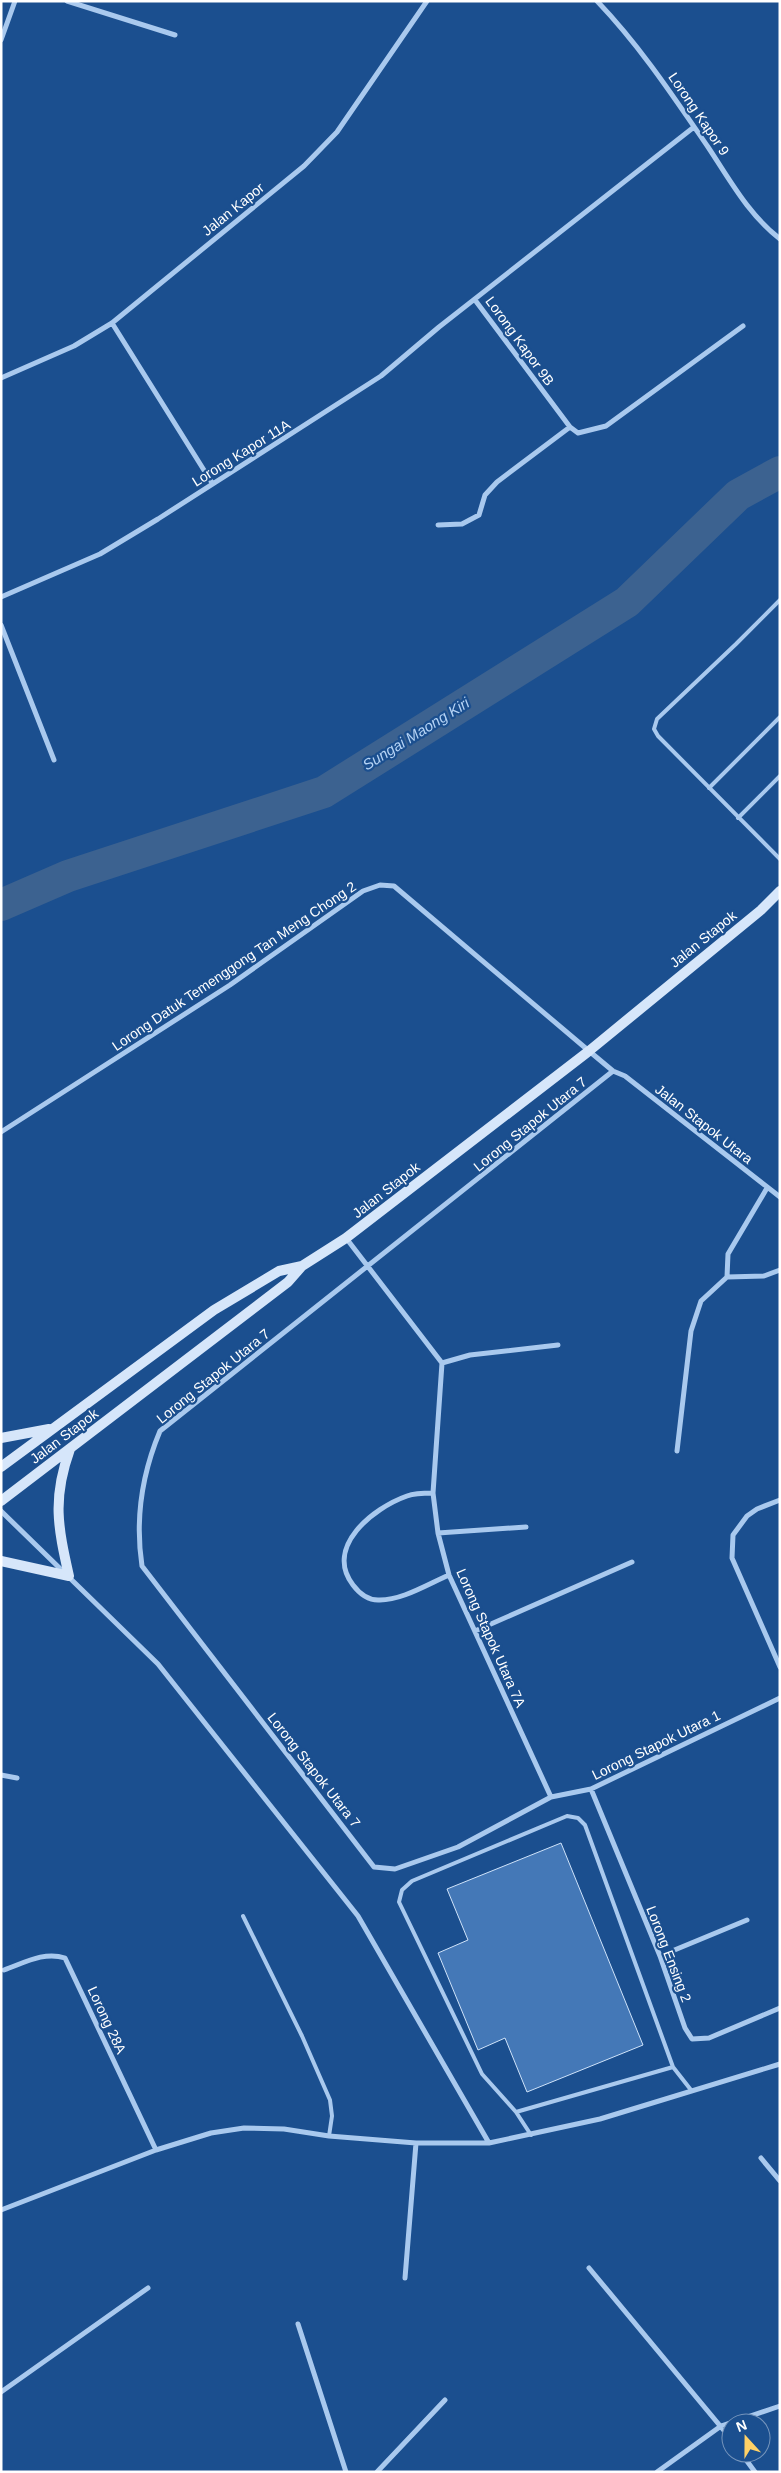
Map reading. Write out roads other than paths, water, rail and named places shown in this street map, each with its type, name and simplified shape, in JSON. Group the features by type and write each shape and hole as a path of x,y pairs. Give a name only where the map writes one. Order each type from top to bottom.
{"main road":[{"name":"Jalan Stapok","path":"1,1501 288,1282 302,1266 346,1238 589,1051 762,910 780,891"},
{"path":"1,1467 214,1310 279,1271 302,1266"},
{"path":"1,1438 53,1428 73,1415"},
{"path":"1,1561 69,1576 60,1537 58,1512 61,1475 70,1448"}],"street":[{"path":"1,40 15,1"},
{"path":"67,1 175,35"},
{"name":"Jalan Kapor","path":"1,378 74,346 112,323 304,166 337,132 427,1"},
{"name":"Lorong Kapor 9","path":"597,1 652,64 762,225 780,240"},
{"name":"Lorong Kapor 9B","path":"570,427 475,300 694,127"},
{"name":"Lorong Kapor 11A","path":"1,597 100,554 158,519 381,376 475,300"},
{"path":"112,323 212,483"},
{"path":"438,525 462,524 479,515 486,495 498,482 570,427 578,432 606,426 744,326"},
{"path":"1,624 54,760"},
{"name":"Lorong Datuk Temenggong Tan Meng Chong 2","path":"1,1132 230,985 363,892 380,885 394,886 613,1071"},
{"name":"Jalan Stapok Utara","path":"613,1071 625,1076 780,1197"},
{"name":"Lorong Stapok Utara 7","path":"374,1867 142,1566 140,1552 140,1507 151,1453 160,1431 613,1071"},
{"path":"727,1277 728,1254 767,1188"},
{"path":"346,1238 442,1363 470,1354 558,1345"},
{"path":"677,1451 690,1332 701,1301 727,1277 764,1276 780,1270"},
{"name":"Lorong Stapok Utara 7A","path":"442,1363 433,1493 438,1533 449,1575 551,1797"},
{"path":"433,1493 409,1494 396,1500 356,1529 344,1555 346,1576 360,1595 377,1600 397,1597 449,1575"},
{"path":"780,1500 757,1509 747,1516 733,1535 732,1558 780,1667"},
{"path":"1,1511 158,1664 358,1916 489,2143"},
{"path":"438,1533 526,1527"},
{"path":"475,1631 632,1562"},
{"name":"Lorong Stapok Utara 1","path":"374,1867 395,1869 458,1847 551,1797 591,1789 780,1698"},
{"path":"1,1775 18,1778"},
{"name":"Lorong Ensing 2","path":"591,1789 660,1956 685,2028 692,2039 709,2038 739,2027 780,2008"},
{"path":"660,1956 747,1920"},
{"name":"Lorong 28A","path":"4,1970 45,1955 53,1954 65,1958 156,2150"},
{"path":"1,2210 156,2150 211,2133 244,2128 284,2129 329,2136 416,2143 489,2143 600,2119 780,2064"},
{"path":"405,2278 416,2143"},
{"path":"761,2158 780,2181"},
{"path":"590,2268 721,2426 657,2472"},
{"path":"1,2392 148,2288"},
{"path":"298,2324 346,2472"},
{"path":"377,2472 445,2400"},
{"path":"759,2413 780,2406"}],"lane":[{"path":"780,600 657,719 654,729 658,736 708,788 780,859"},
{"path":"708,788 780,717"},
{"path":"738,818 780,776"},
{"path":"531,2135 516,2112 482,2074 399,1902 402,1890 412,1881 567,1816 578,1818 585,1825 667,2045 673,2067 691,2090"},
{"path":"243,1916 302,2036 330,2100 332,2116 329,2136"},
{"path":"516,2112 673,2067"}],"waterway":[{"name":"Sungai Maong Kiri","path":"1,905 68,876 324,792 627,602 738,495 780,472"}]}
